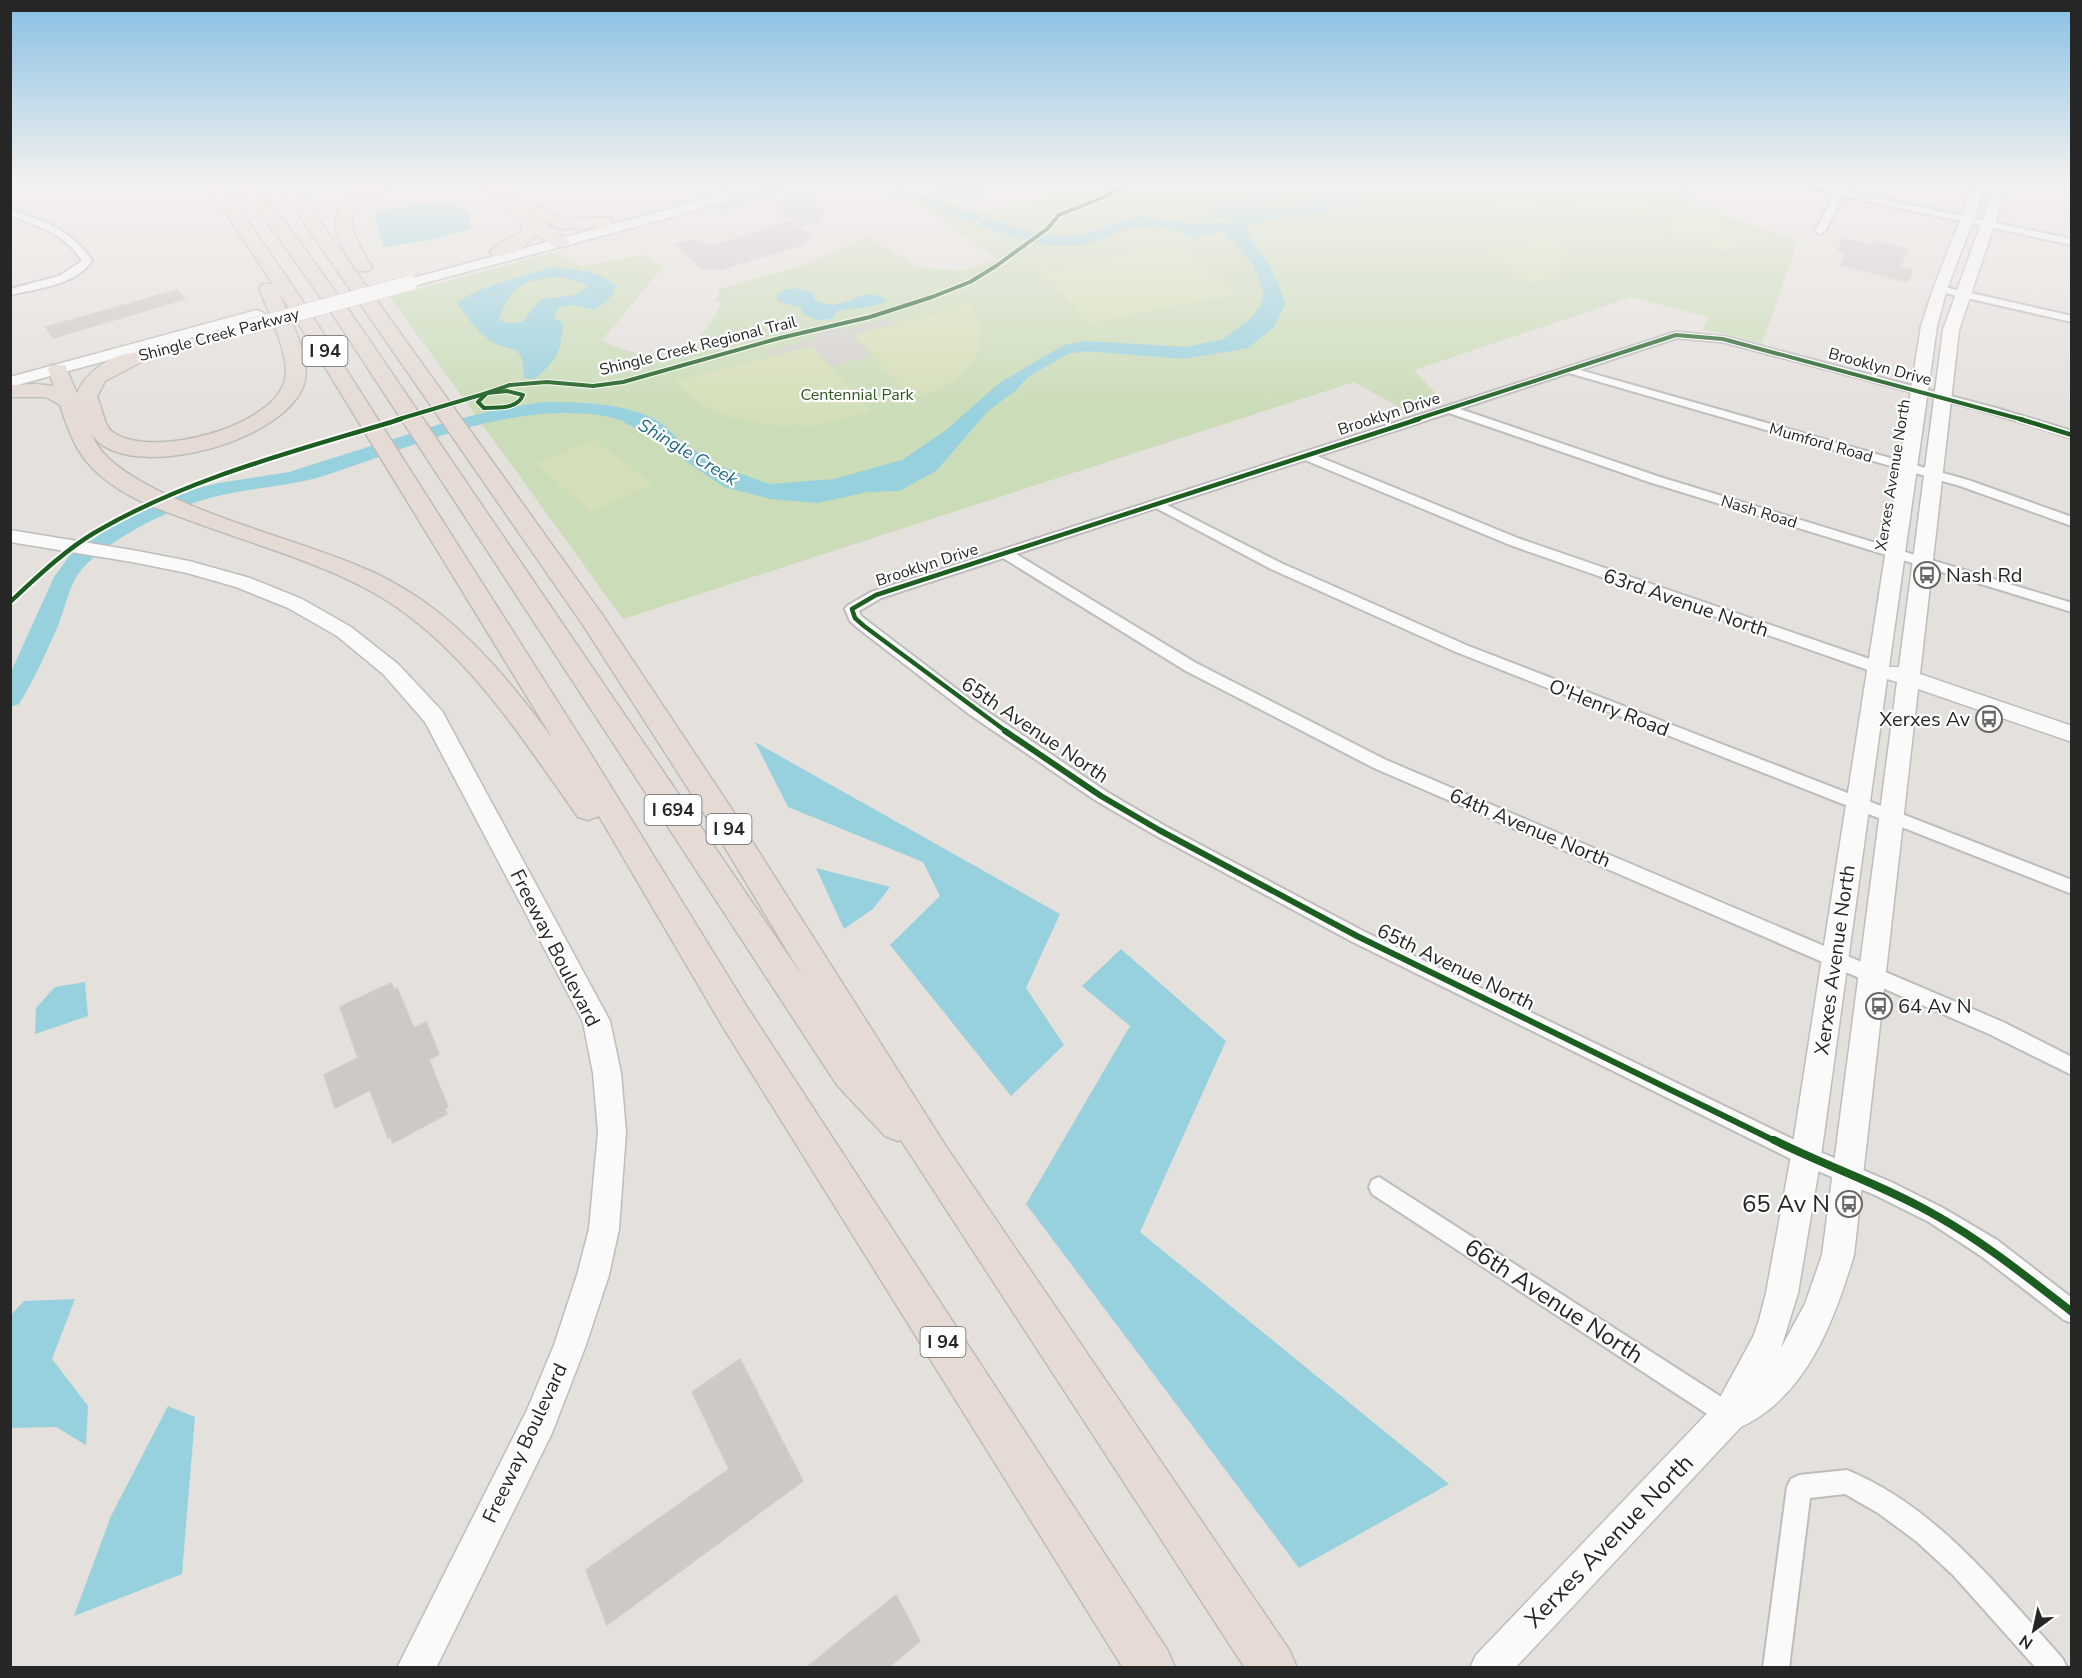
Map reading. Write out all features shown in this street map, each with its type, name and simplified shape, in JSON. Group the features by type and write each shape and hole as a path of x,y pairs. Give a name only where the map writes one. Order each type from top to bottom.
{"highway":[{"name":"I 94","path":"267,259 577,755 735,1017 1151,1668"},
{"name":"I 694","path":"304,259 849,1074 934,1160"},
{"name":"I 94","path":"339,259 574,593 719,813 934,1160 1273,1668"},
{"path":"359,259 370,283 367,298"},
{"path":"11,388 51,391 77,399 105,437 118,444 137,448 171,449 210,442 246,428 268,415 288,397 295,384 297,370 296,360 266,284 269,262"},
{"path":"77,399 94,379 134,358"},
{"path":"69,371 77,399 78,432 89,451 112,474 151,498 355,573 413,606 449,635 473,659 527,722 735,1017"}],"street":[{"path":"10,292 69,275 84,266 86,259"},
{"name":"Shingle Creek Parkway","path":"407,279 472,259"},
{"name":"Shingle Creek Parkway","path":"11,388 479,259"},
{"name":"Xerxes Avenue North","path":"1490,1668 1730,1416 1766,1345 1775,1320 1782,1293 1806,1156 1929,326 1951,259"},
{"name":"Xerxes Avenue North","path":"1730,1416 1753,1404 1772,1386 1800,1348 1827,1295 1838,1255 1951,330 1974,259"},
{"path":"1940,289 2072,319"},
{"name":"Shingle Creek Parkway","path":"69,371 134,358 238,325"},
{"name":"Brooklyn Drive","path":"852,609 876,595 1676,335 1690,334 1723,339 2072,435"},
{"name":"Mumford Road","path":"1569,370 2003,495 2072,522"},
{"name":"Nash Road","path":"1449,409 1607,464 2072,608"},
{"name":"63rd Avenue North","path":"1307,456 1515,542 2072,734"},
{"name":"O'Henry Road","path":"1157,504 1347,599 1437,638 1552,686 2072,887"},
{"name":"Freeway Boulevard","path":"10,536 112,552 203,570 283,597 330,621 390,667 434,717 596,1021 608,1073 612,1132 604,1229 593,1275 570,1345 540,1421 416,1668"},
{"name":"64th Avenue North","path":"1006,554 1191,667 1380,764 1996,1028 2072,1067"},
{"name":"65th Avenue North","path":"852,609 855,618 864,626 974,710 1101,796 1159,830 1357,936 1806,1156 1846,1175 1884,1189 1936,1215 1989,1248 2072,1312"},
{"name":"66th Avenue North","path":"1379,1187 1730,1416"},
{"path":"1776,1668 1799,1487 1847,1482 1887,1504 1925,1532 1962,1566 2054,1668"}],"green space":[{"name":"Centennial Park","path":"529,259 566,259 581,266 619,259 650,259 663,267 602,340 635,352 670,354 693,349 723,303 716,301 720,289 817,259 905,259 918,267 962,271 995,259 1792,259 1762,343 1703,329 1708,317 1631,297 1414,370 1438,396 1408,412 1354,382 623,619 390,297"},
{"path":"1101,259 1197,259 1236,294 1090,323 1041,271"},
{"path":"1499,259 1566,259 1566,268 1549,279 1527,284"},
{"path":"968,304 980,327 981,338 975,359 947,385 911,397 852,335"},
{"path":"812,346 872,412 814,425 766,424 733,418 707,408 675,381"},
{"path":"594,439 653,484 591,512 536,464"}],"shaded area":[{"path":"889,319 895,324 852,335 871,355 831,367 812,346 771,356 767,352 817,338 814,333 837,327 841,331"}],"water":[{"path":"1248,259 1265,259 1285,304 1273,328 1248,348 1183,359 1086,351 1068,354 1028,377 1015,391 988,411 936,471 899,491 868,492 817,503 771,499 724,487 642,431 623,422 639,413 717,465 769,484 834,479 902,460 945,431 998,384 1064,345 1085,341 1186,347 1223,339 1251,318 1261,305 1264,292"},
{"path":"551,267 585,271 616,285 608,299 595,310 573,305 558,308 554,318 563,323 561,341 556,355 548,367 534,379 524,378 523,365 518,352 488,339 457,303 490,286","holes":["563,277 589,286 575,295 541,299 522,322 509,323 499,320 509,298 522,285 539,279"]},
{"path":"793,288 812,292 816,301 828,304 846,302 868,295 887,301 837,311 832,319 816,320 803,314 800,307 777,301 777,295"},
{"path":"755,742 1060,914 1026,988 1064,1045 1011,1096 890,945 940,896 923,862 788,807"},
{"path":"816,868 890,887 873,909 844,929"},
{"path":"1121,949 1226,1041 1140,1232 1449,1484 1299,1568 1026,1204 1130,1026 1082,986"},
{"path":"85,982 88,1016 35,1034 36,1008 55,987"},
{"path":"75,1299 52,1359 88,1406 86,1445 56,1427 11,1428 11,1315 24,1301"},
{"path":"168,1406 195,1417 182,1574 74,1616 111,1516"}],"building":[{"path":"692,259 755,259 720,270 701,268"},
{"path":"1844,259 1903,259 1900,267 1912,270 1908,282 1841,265"},
{"path":"177,290 185,299 53,338 46,327"},
{"path":"391,983 394,989 397,988 414,1028 426,1022 439,1054 429,1060 448,1107 445,1109 447,1114 393,1143 390,1136 388,1138 370,1090 335,1108 324,1075 358,1058 340,1007"},
{"path":"740,1359 803,1481 607,1625 586,1570 729,1469 692,1392"},
{"path":"896,1595 920,1641 888,1668 806,1668"}],"waterway":[{"name":"Shingle Creek","path":"10,698 42,634 62,584 73,565 108,537 183,500 219,489 296,477 457,425 542,408 583,408 622,414 639,421 665,437"}],"cycle path":[{"name":"Shingle Creek Regional Trail","path":"486,393 510,385 547,382 593,386 623,382 780,338 870,317 970,282 1005,259"},
{"path":"2072,435 1992,410 1723,339 1676,335 876,595 852,609 855,618 864,626 974,710 1101,796 1159,830 1357,936 1806,1156 1884,1189 1936,1215 1989,1248 2072,1312"},
{"name":"Shingle Creek Regional Trail","path":"513,391 523,395 521,400 511,406 484,408 478,402 486,393 513,391"},
{"name":"Shingle Creek Regional Trail","path":"10,602 92,534 143,506 220,475 486,393"}],"place":[{"name":"Nash Rd","path":"1927,575"},
{"name":"Xerxes Av","path":"1989,719"},
{"name":"64 Av N","path":"1879,1006"},
{"name":"65 Av N","path":"1849,1204"}]}
